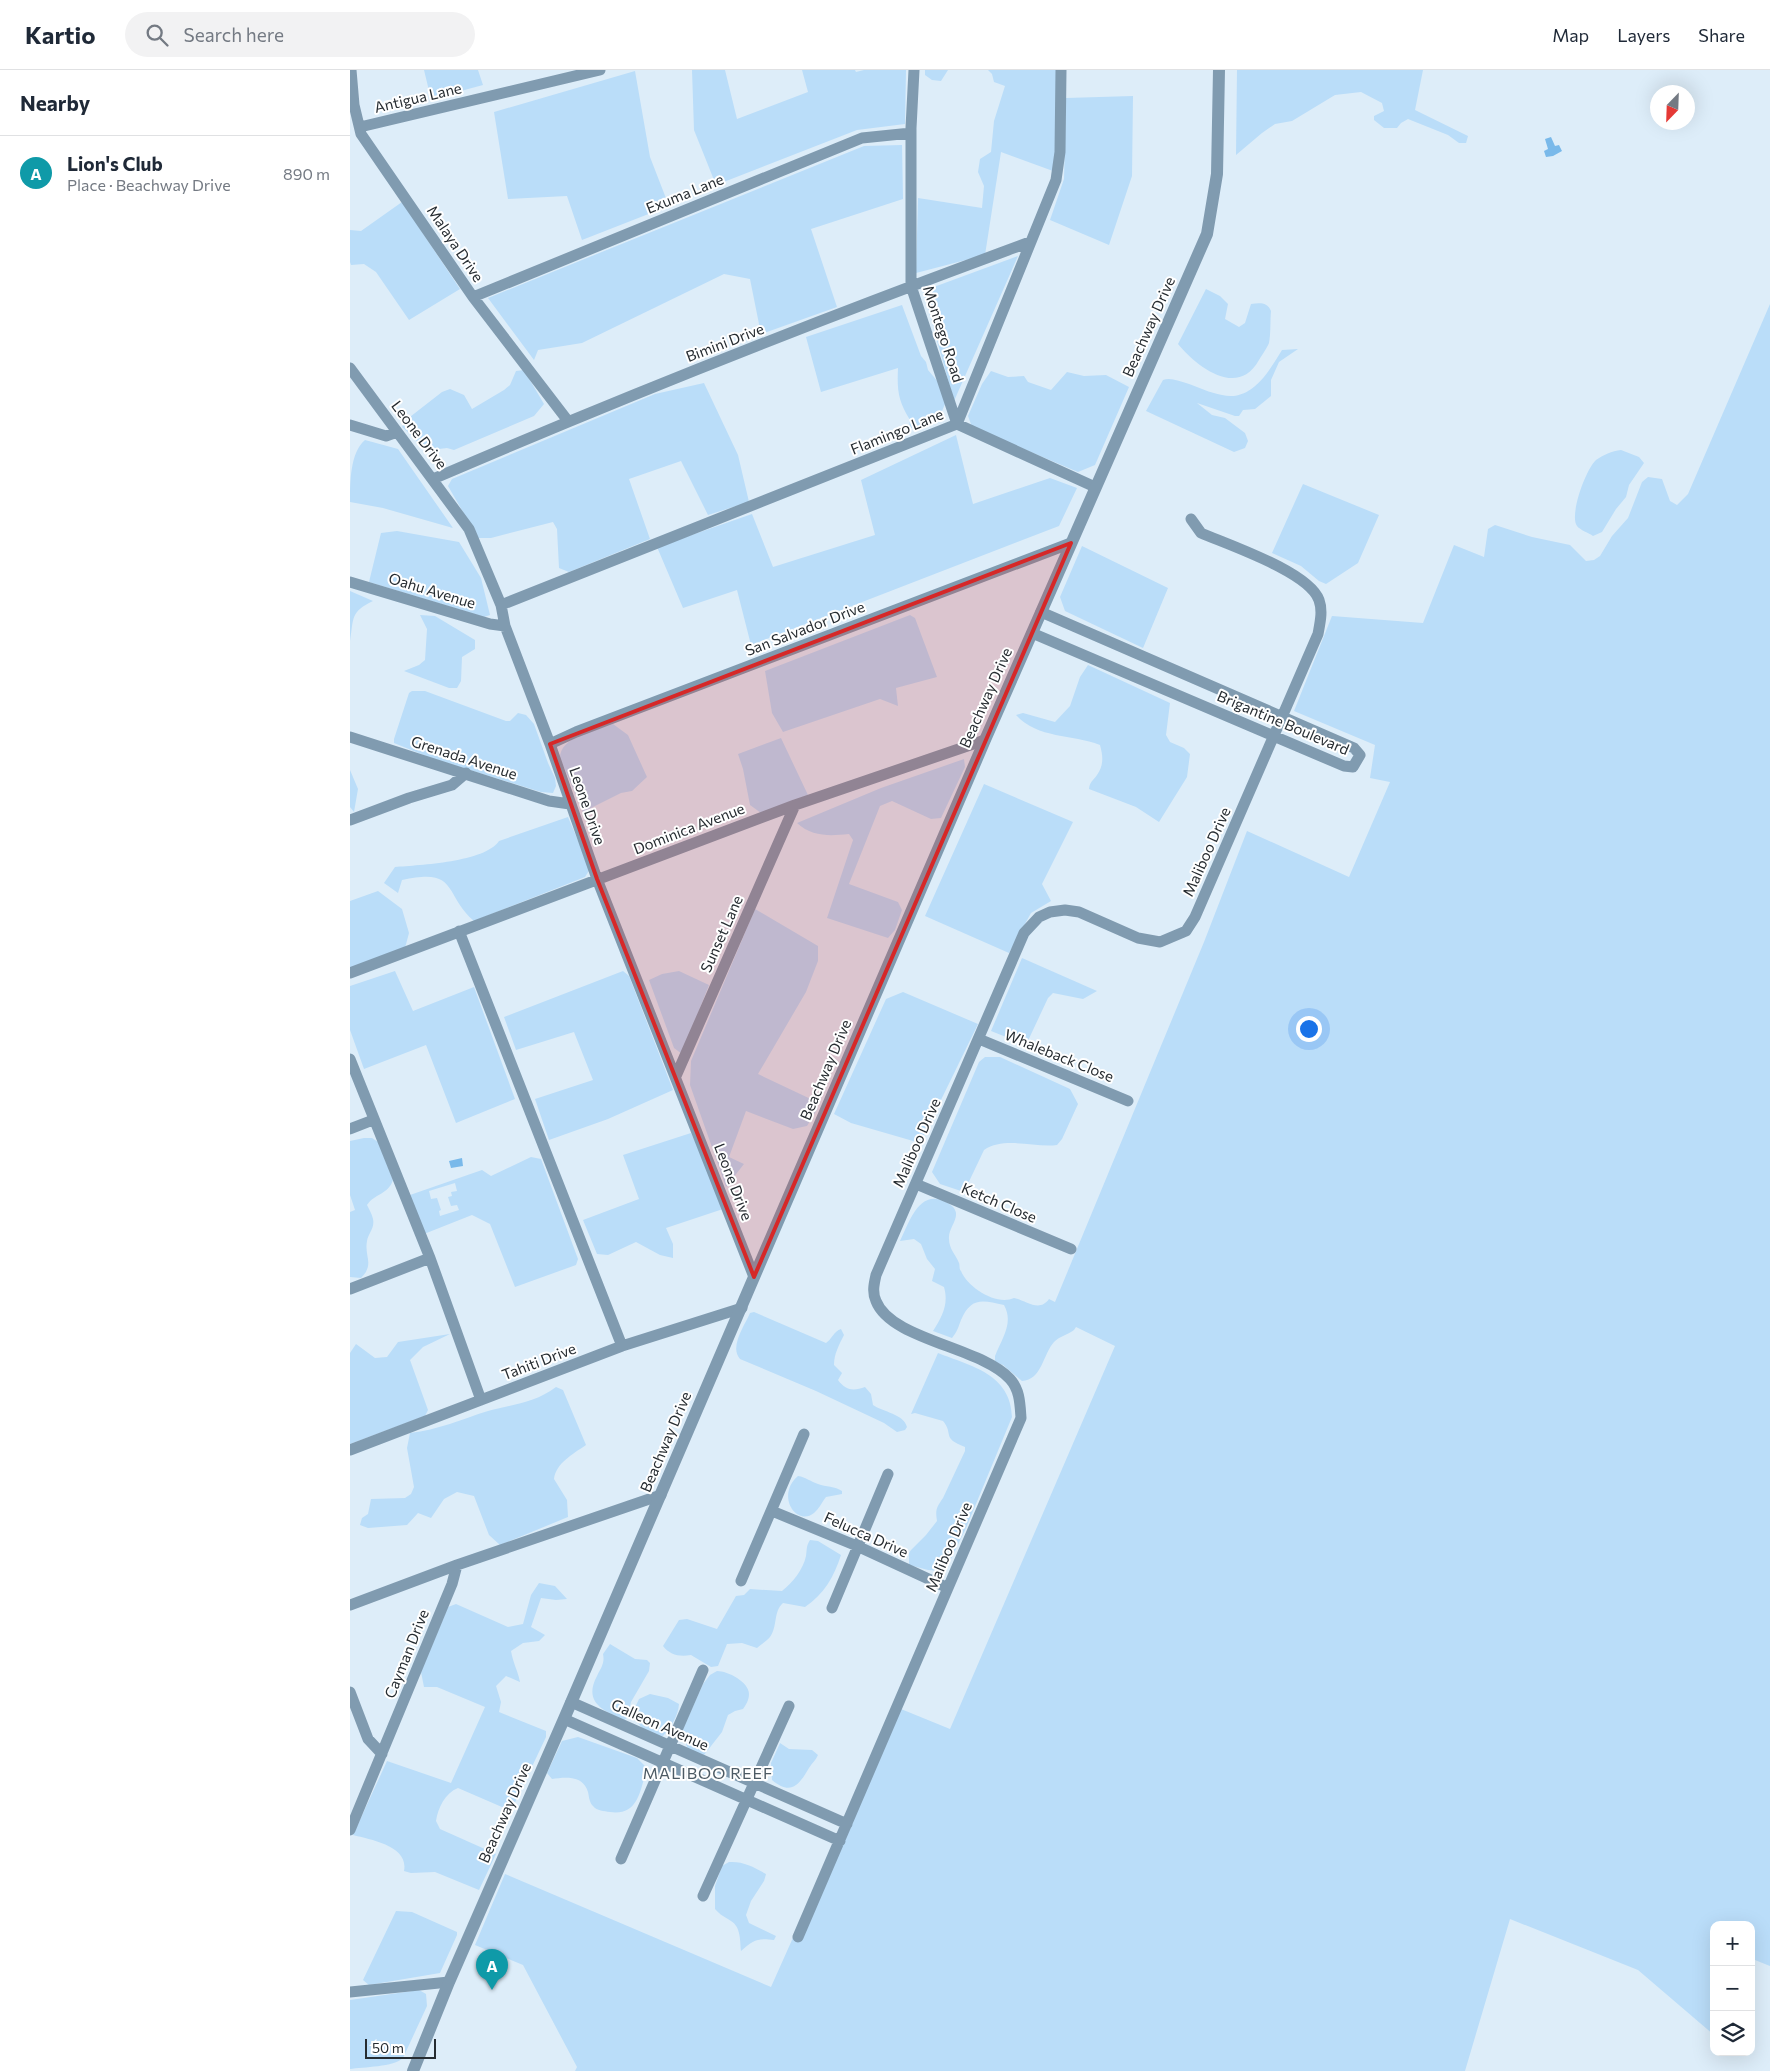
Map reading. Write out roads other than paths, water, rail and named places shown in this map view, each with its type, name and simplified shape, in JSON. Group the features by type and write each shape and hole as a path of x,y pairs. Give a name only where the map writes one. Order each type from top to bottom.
{"street":[{"name":"Malaya Drive","path":"351,70 354,105 361,134 473,297 568,421"},
{"name":"Antigua Lane","path":"360,127 600,70"},
{"name":"Montego Road","path":"914,70 911,133 911,286 957,424"},
{"name":"Flamingo Lane","path":"501,605 957,424 1056,180 1060,152 1060,70"},
{"name":"Beachway Drive","path":"413,2071 449,1982 742,1308 985,740 1207,234 1218,174 1219,70"},
{"name":"Exuma Lane","path":"473,297 862,138 911,133"},
{"name":"Bimini Drive","path":"433,478 568,421 911,286 1030,242"},
{"name":"Leone Drive","path":"350,368 469,529 501,605 505,626 550,744 596,879 676,1076 754,1277"},
{"path":"957,424 1095,487"},
{"path":"350,425 386,436 397,432"},
{"name":"Maliboo Drive","path":"798,1937 1021,1418 1020,1397 1010,1378 988,1363 904,1328 883,1313 876,1302 873,1288 876,1275 1024,933 1039,917 1050,912 1065,910 1079,912 1138,938 1160,942 1186,931 1195,917 1318,634 1322,618 1320,601 1314,590 1295,574 1201,533 1191,519"},
{"name":"San Salvador Drive","path":"550,744 576,732 1071,543"},
{"name":"Oahu Avenue","path":"350,582 490,624 505,626"},
{"name":"Brigantine Boulevard","path":"1032,633 1344,766 1353,767 1360,755 1354,748 1283,716 1041,612"},
{"name":"Grenada Avenue","path":"350,738 466,773 549,801 570,804"},
{"name":"Dominica Avenue","path":"350,973 796,805 985,740"},
{"path":"350,820 409,798 452,786 466,773"},
{"name":"Sunset Lane","path":"676,1076 796,805"},
{"path":"459,932 622,1346"},
{"name":"Whaleback Close","path":"979,1039 1128,1100"},
{"path":"350,1059 430,1258 481,1400"},
{"path":"350,1129 373,1120"},
{"name":"Ketch Close","path":"916,1184 1071,1249"},
{"path":"350,1289 430,1258"},
{"name":"Tahiti Drive","path":"350,1450 622,1346 742,1308"},
{"path":"741,1581 804,1434"},
{"path":"832,1608 888,1474"},
{"path":"350,1605 457,1565 660,1495"},
{"name":"Felucca Drive","path":"772,1511 857,1546 948,1588"},
{"name":"Cayman Drive","path":"350,1830 452,1584 457,1565"},
{"path":"621,1859 703,1670"},
{"path":"350,1692 368,1739 382,1754"},
{"name":"Galleon Avenue","path":"571,1702 847,1824"},
{"path":"703,1896 789,1706"},
{"path":"564,1719 840,1841"},
{"path":"350,1992 449,1982"}],"water":[{"path":"1551,137 1555,146 1559,145 1562,151 1553,156 1546,157 1544,151 1548,149 1545,139"},
{"path":"462,1158 463,1166 451,1168 449,1161"}],"place":[{"name":"Lion's Club","path":"492,1990"}],"district":[{"name":"MALIBOO REEF","path":"708,1773"}]}
